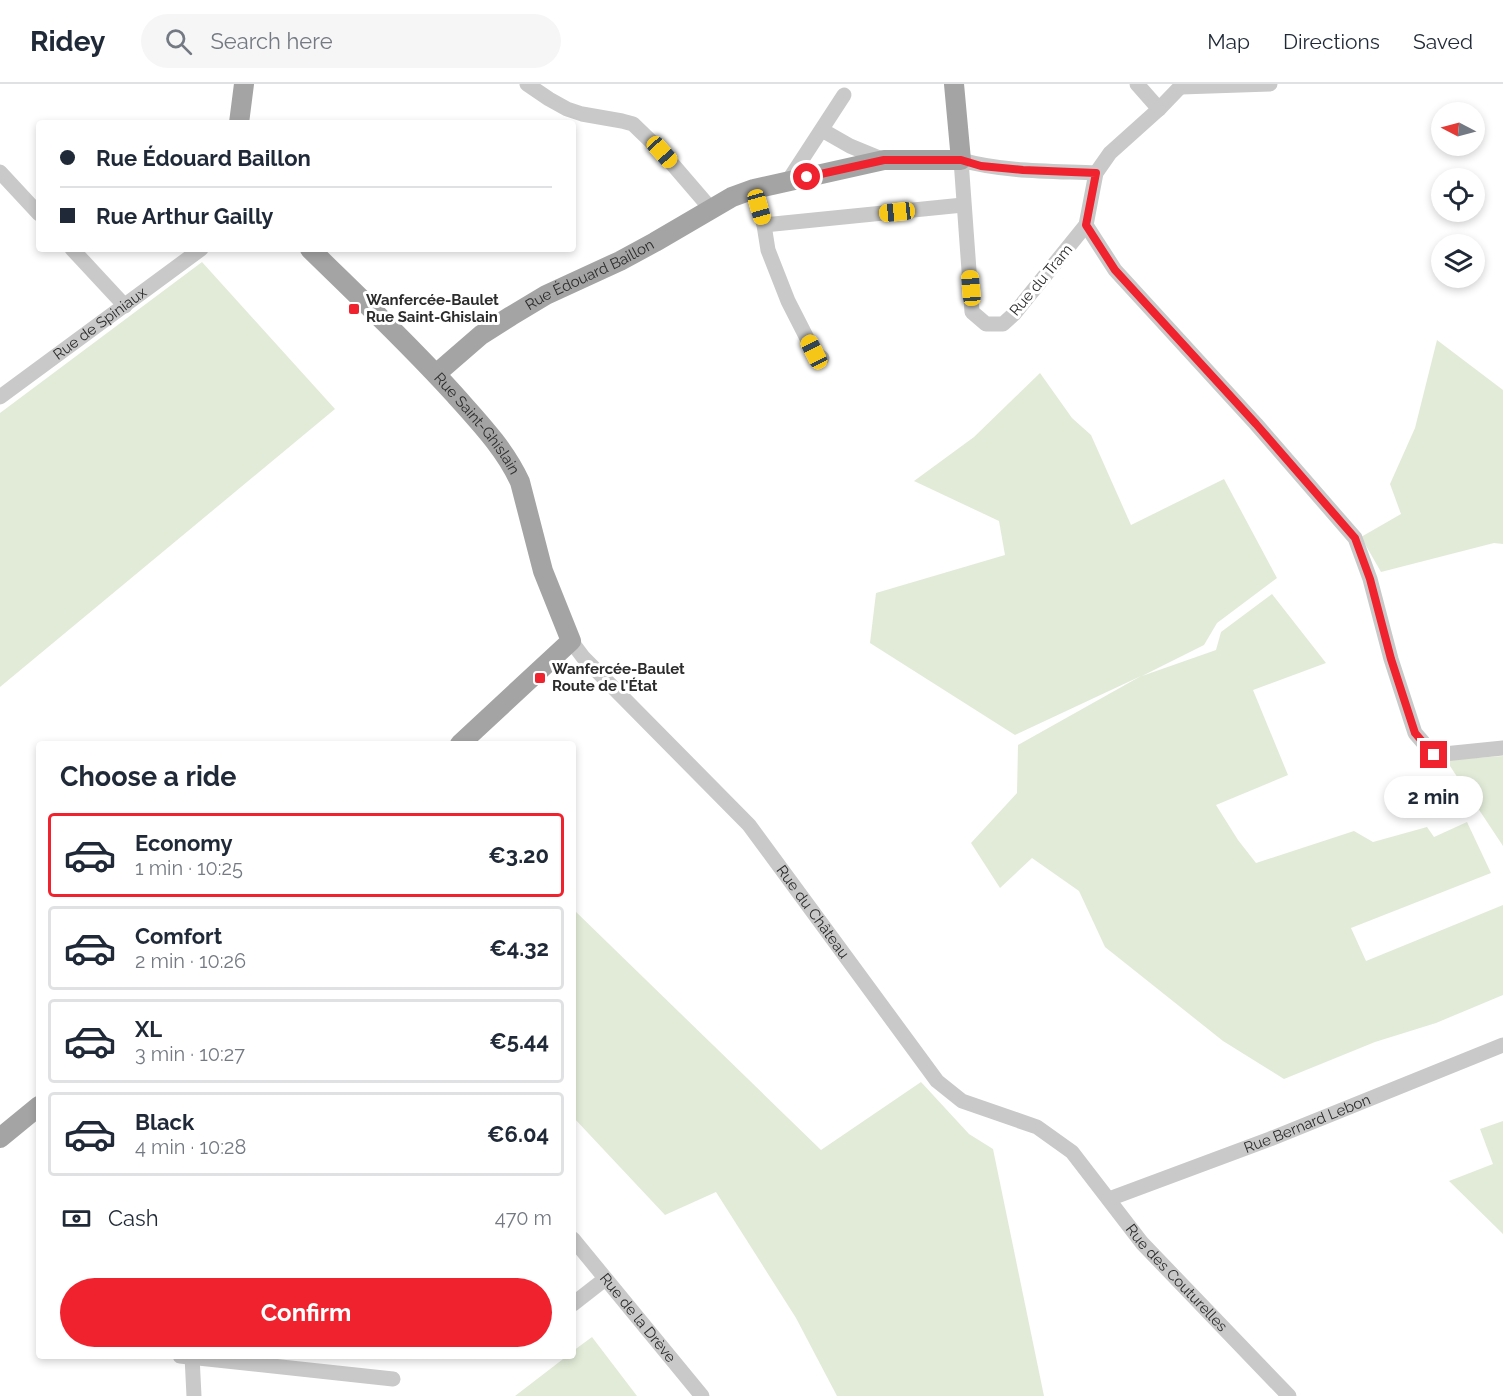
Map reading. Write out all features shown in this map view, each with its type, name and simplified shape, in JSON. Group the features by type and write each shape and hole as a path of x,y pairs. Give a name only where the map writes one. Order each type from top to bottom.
{"main road":[{"path":"239,120 244,84"},
{"name":"Rue du Tram","path":"954,84 961,160"},
{"name":"Rue Édouard Baillon","path":"436,374 481,335 546,295 620,261 732,197 754,189 884,160 961,160"},
{"name":"Rue Saint-Ghislain","path":"313,252 436,374 479,421 514,468 525,500 543,571 571,641"},
{"path":"463,741 571,641"},
{"path":"0,1138 36,1108"}],"street":[{"path":"527,84 549,99 582,114 633,124 662,152 711,209"},
{"path":"1137,84 1159,109"},
{"path":"1270,84 1182,85 1110,153 1096,173 1086,225 1115,270 1256,424 1355,538 1370,579 1391,659 1415,733 1434,755 1503,748"},
{"path":"788,181 844,95"},
{"path":"822,130 850,146 884,160"},
{"name":"Rue Édouard Baillon","path":"961,160 981,166 1096,173"},
{"name":"Rue du Tram","path":"961,160 972,312 986,324 1003,324 1014,314 1086,225"},
{"path":"0,172 36,211"},
{"path":"754,189 768,250 788,301 814,352 822,358"},
{"path":"764,225 963,205"},
{"path":"75,252 125,306"},
{"name":"Rue de Spiniaux","path":"0,398 197,252"},
{"name":"Rue du Château","path":"571,641 583,657 749,825 937,1081 962,1101 1037,1127 1072,1152"},
{"name":"Rue Bernard Lebon","path":"1109,1199 1270,1139 1503,1045"},
{"name":"Rue des Couturelles","path":"1072,1152 1142,1242 1289,1396"},
{"name":"Rue de la Drève","path":"576,1243 702,1396"},
{"path":"576,1302 605,1280"},
{"path":"188,1359 194,1396"},
{"path":"215,1359 393,1379"}],"green space":[{"path":"202,262 335,409 0,687 0,413"},
{"path":"1437,340 1503,390 1503,544 1494,543 1381,572 1361,537 1401,514 1390,484 1415,428"},
{"path":"1040,373 1072,418 1091,435 1131,525 1224,479 1277,578 1217,623 1204,645 1142,676 1216,650 1221,632 1272,594 1326,663 1253,690 1288,775 1216,805 1238,840 1256,863 1354,831 1373,842 1427,827 1434,837 1467,822 1491,873 1351,928 1366,961 1503,905 1503,995 1436,1023 1375,1042 1284,1079 1223,1041 1105,947 1079,891 1032,858 1000,888 971,843 1017,793 1018,745 1141,676 1015,735 870,643 876,593 1005,555 999,521 914,481 974,437"},
{"path":"1503,756 1503,846 1446,760"},
{"path":"576,912 821,1150 921,1082 969,1134 993,1149 1044,1396 837,1396 796,1318 716,1192 665,1215 576,1120"},
{"path":"1503,1121 1503,1234 1449,1181 1493,1164 1480,1129"},
{"path":"592,1337 637,1396 515,1396 563,1359 576,1359 576,1349"}],"place":[{"name":"Wanfercée-Baulet Rue Saint-Ghislain","path":"354,309"},
{"name":"Wanfercée-Baulet Route de l'État","path":"540,678"}],"route":[{"path":"807,177 884,160 961,160 981,166 1096,173 1086,225 1115,270 1256,424 1355,538 1370,579 1391,659 1415,733 1434,755"}]}
